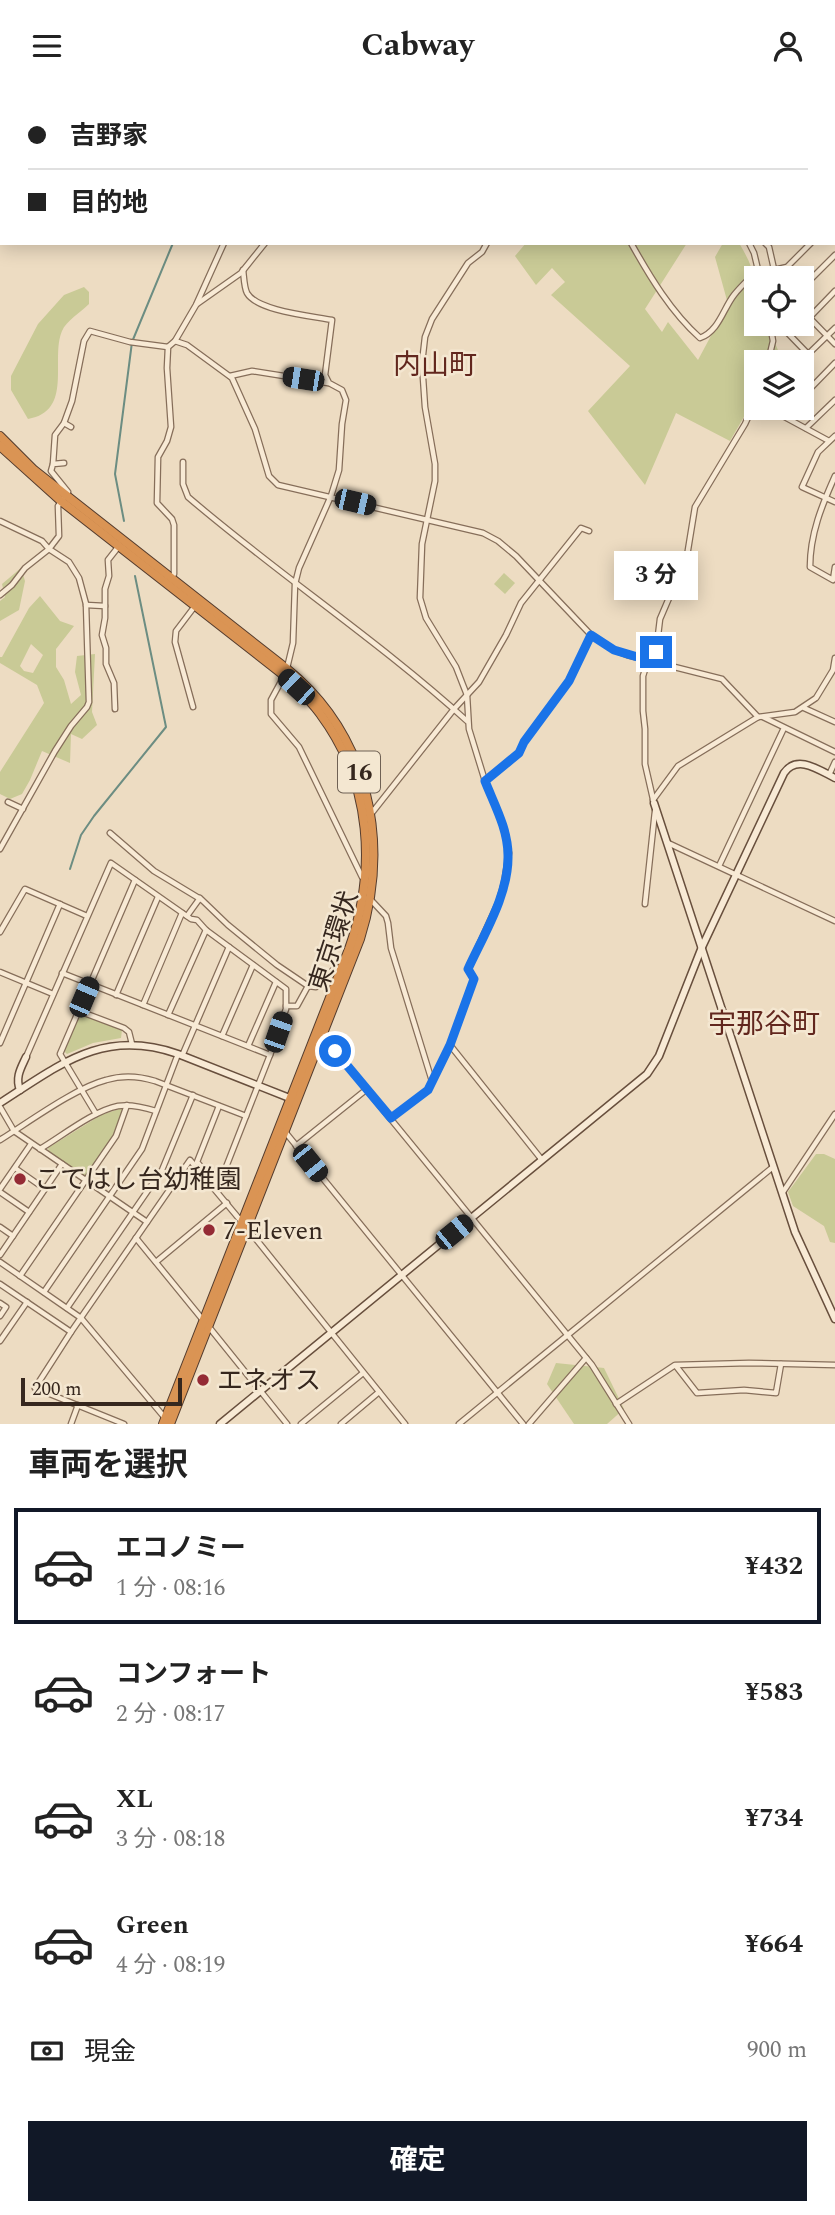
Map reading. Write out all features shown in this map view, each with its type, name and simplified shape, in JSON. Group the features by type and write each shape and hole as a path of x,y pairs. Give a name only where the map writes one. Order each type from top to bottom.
{"highway":[{"name":"東京環状","path":"0,436 63,498 119,546 170,581 195,606 285,672 321,715 347,760 366,830 366,879 355,933 320,1032"},
{"name":"東京環状","path":"0,446 20,466 313,695 339,728 362,780 371,814 374,854 370,899 360,939 320,1032 166,1422"},
{"name":"東京環状","path":"244,1225 285,1132 293,1100"}],"street":[{"path":"170,581 174,575 174,525 157,503 158,457 171,427 168,347 175,341 196,305 224,245"},
{"path":"196,305 243,270 263,245"},
{"path":"391,1118 428,1090 450,1045 474,979 468,969 499,901 509,853 467,721 467,695 456,667 426,618 420,598 422,544 435,481 435,464 422,384 425,337 432,319 468,264 486,245"},
{"path":"632,245 662,293 687,327 700,338 708,335 726,311 733,296 744,285"},
{"path":"750,245 757,266"},
{"path":"769,245 773,266"},
{"path":"788,266 809,245"},
{"path":"814,276 835,255"},
{"path":"243,270 246,291 253,301 278,310 332,320 325,375 329,383"},
{"path":"814,312 835,291"},
{"path":"814,322 835,344"},
{"path":"812,350 835,328"},
{"path":"0,595 12,585 24,568 49,549 59,534 58,506 68,492 51,471 55,435 64,423 72,401 84,341 90,331 132,342 168,347"},
{"path":"791,336 804,350"},
{"path":"175,341 187,345 229,376 238,386 255,429 266,468 278,485 469,529 498,541 516,556 591,635 614,650 722,679 761,717 835,752"},
{"path":"814,385 835,363"},
{"path":"229,376 252,371 329,383 342,390 346,400 339,470 331,496 302,559 295,584 293,643 285,672 270,705 271,714 299,747 361,876 366,879"},
{"path":"806,428 835,400"},
{"path":"747,420 695,507 687,556 660,619 656,652 643,676 645,764 666,842 773,1167 802,1250 835,1319"},
{"path":"791,420 830,441"},
{"path":"64,423 71,427"},
{"path":"835,436 818,452 802,487 835,502"},
{"path":"183,462 183,484 188,497 295,584 396,660 467,721"},
{"path":"53,464 64,463"},
{"path":"835,476 817,515 810,567 833,580 835,567"},
{"path":"0,521 42,541 74,568 82,585 86,605 88,703 55,751 0,849"},
{"path":"371,814 454,709 479,682 521,603 581,528 589,531"},
{"path":"115,709 114,683 106,664 102,635 106,618 108,560 119,546"},
{"path":"86,605 105,606"},
{"path":"193,707 175,642 176,631 195,606"},
{"path":"485,781 519,753 524,742 569,681 591,635"},
{"path":"645,904 654,804 678,766 761,717 795,712 803,708 816,698 833,670 835,658"},
{"path":"803,708 835,722"},
{"path":"719,866 784,728"},
{"path":"220,1424 639,1081 654,1065 702,947 788,768 792,764 800,763 832,777 835,762"},
{"path":"8,802 23,809"},
{"path":"110,833 154,871 200,898 276,965 308,986 316,986 334,969 342,967"},
{"path":"666,842 835,921"},
{"path":"20,1090 18,1076 111,863 185,915 197,920 206,930 286,989 286,1006 270,1055 217,1191"},
{"path":"96,1114 60,1054 135,880"},
{"path":"0,932 24,889 88,916"},
{"path":"116,995 159,897"},
{"path":"143,1005 185,915 200,898"},
{"path":"370,899 386,916 391,948 433,1081"},
{"path":"0,1043 60,904"},
{"path":"168,1015 206,930"},
{"path":"44,1292 142,1149 166,1085 229,947"},
{"path":"222,1036 253,965"},
{"path":"0,972 53,995"},
{"path":"62,973 270,1055"},
{"path":"248,1046 276,982"},
{"path":"286,1006 298,1006 308,986"},
{"path":"79,1011 124,1028 129,1033 132,1044"},
{"path":"320,1032 586,1358 627,1422 621,1424"},
{"path":"147,1222 14,1131 0,1105 64,1063 102,1047 132,1044 161,1048 293,1100"},
{"path":"450,1045 542,1160"},
{"path":"0,1140 82,1090 105,1080 125,1077 143,1077 246,1116"},
{"path":"296,1146 367,1089"},
{"path":"67,1308 167,1161 193,1095"},
{"path":"20,1276 116,1136 127,1105"},
{"path":"40,1149 96,1114 115,1106 138,1106 156,1111"},
{"path":"203,1175 203,1169 197,1161 219,1106"},
{"path":"782,1193 835,1114"},
{"path":"285,1132 523,1424"},
{"path":"29,1212 0,1191 32,1144"},
{"path":"124,1424 35,1388 190,1160 405,1424"},
{"path":"0,1255 62,1164"},
{"path":"459,1424 773,1167"},
{"path":"15,1168 45,1189"},
{"path":"156,1262 227,1203"},
{"path":"0,1227 13,1236"},
{"path":"136,1238 287,1424"},
{"path":"0,1262 81,1318 166,1422"},
{"path":"0,1284 71,1332"},
{"path":"0,1341 27,1302"},
{"path":"0,1303 6,1307 0,1316"},
{"path":"529,1424 586,1358"},
{"path":"675,1365 697,1393 744,1390 776,1393 781,1364"},
{"path":"616,1404 675,1365 835,1365"},
{"path":"301,1424 363,1373"},
{"path":"341,1424 379,1392"},
{"path":"71,1424 79,1405"}],"green space":[{"path":"524,245 686,245 645,309 662,332 668,322 698,360 728,304 715,257 722,245 740,245 751,266 744,266 744,336 772,336 778,350 744,350 744,417 730,441 676,413 645,485 588,411 630,366 551,295 565,282 552,268 536,285 515,256"},
{"path":"84,287 89,292 89,304 67,324 59,342 56,395 51,406 42,414 28,419 11,390 11,376 38,324 64,295"},
{"path":"21,568 25,581 19,610 0,621 0,601 5,597 2,584"},
{"path":"504,573 515,583 505,594 494,584"},
{"path":"40,596 60,621 74,626 56,649 56,667 64,680 71,704 81,695 75,672 77,656 95,654 92,712 97,725 82,739 71,734 70,763 42,751 22,794 10,799 0,794 0,772 44,703 37,685 0,663 0,657 29,608","holes":["31,644 43,655 33,673 24,671 20,666"]},
{"path":"83,1014 122,1030 121,1038 93,1043 67,1054 64,1051 79,1015"},
{"path":"122,1108 124,1110 114,1137 87,1175 84,1176 49,1152 48,1148 101,1115"},
{"path":"816,1154 835,1159 835,1243 830,1242 824,1226 793,1206 788,1192"},
{"path":"556,1363 604,1368 624,1409 607,1424 574,1424 547,1384"}],"waterway":[{"path":"124,521 115,474 132,342 172,245"},
{"path":"70,869 81,835 166,727 135,576"}],"place":[{"name":"こてはし台幼稚園","path":"20,1179"},
{"name":"7-Eleven","path":"209,1230"},
{"name":"エネオス","path":"203,1380"}],"district":[{"name":"内山町","path":"435,364"},
{"name":"宇那谷町","path":"764,1023"}],"route":[{"path":"335,1051 391,1118 428,1090 450,1045 474,979 468,969 499,901 507,867 507,840 485,781 519,753 524,742 569,681 591,635 627,655 651,661 656,652"}]}
